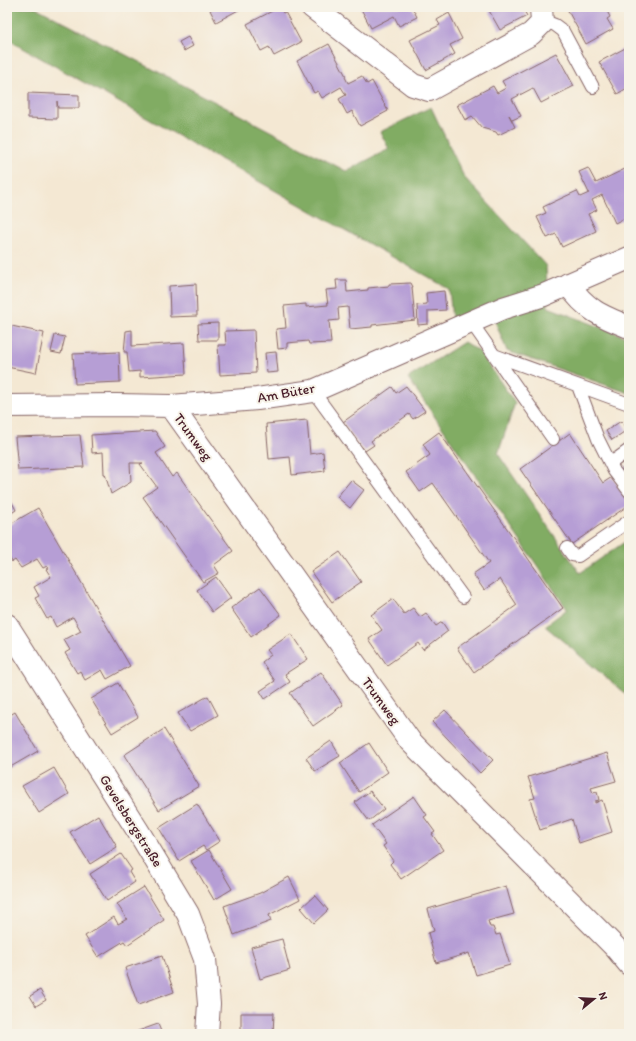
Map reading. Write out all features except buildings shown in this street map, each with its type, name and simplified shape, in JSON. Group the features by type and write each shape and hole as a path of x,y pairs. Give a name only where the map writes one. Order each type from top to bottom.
{"street":[{"path":"312,7 413,85 429,90 531,34 542,23 542,13"},
{"name":"Am Büter","path":"7,406 171,406 256,399 313,391 506,307 544,295 629,258"},
{"path":"568,284 577,297 587,307 605,318 629,327"},
{"name":"Trumweg","path":"171,406 410,741 615,947 629,964"},
{"name":"Gevelsbergstraße","path":"7,625 150,851 188,914 205,959 209,1004 207,1034"}],"lane":[{"path":"542,13 563,31 593,87"},
{"path":"471,322 553,439"},
{"path":"494,355 629,404"},
{"path":"578,386 598,439 614,471 629,491"},
{"path":"313,391 463,597"},
{"path":"611,463 629,450"},
{"path":"568,548 572,555 578,556 629,521"}],"green space":[{"path":"7,7 35,7 346,171 389,149 380,132 431,107 464,177 546,266 548,307 629,338 629,393 507,351 489,306 452,319 449,289 7,39"},
{"path":"464,342 480,352 515,403 498,454 580,573 629,539 629,592 627,594 629,597 629,697 545,626 567,609 408,378"}]}
